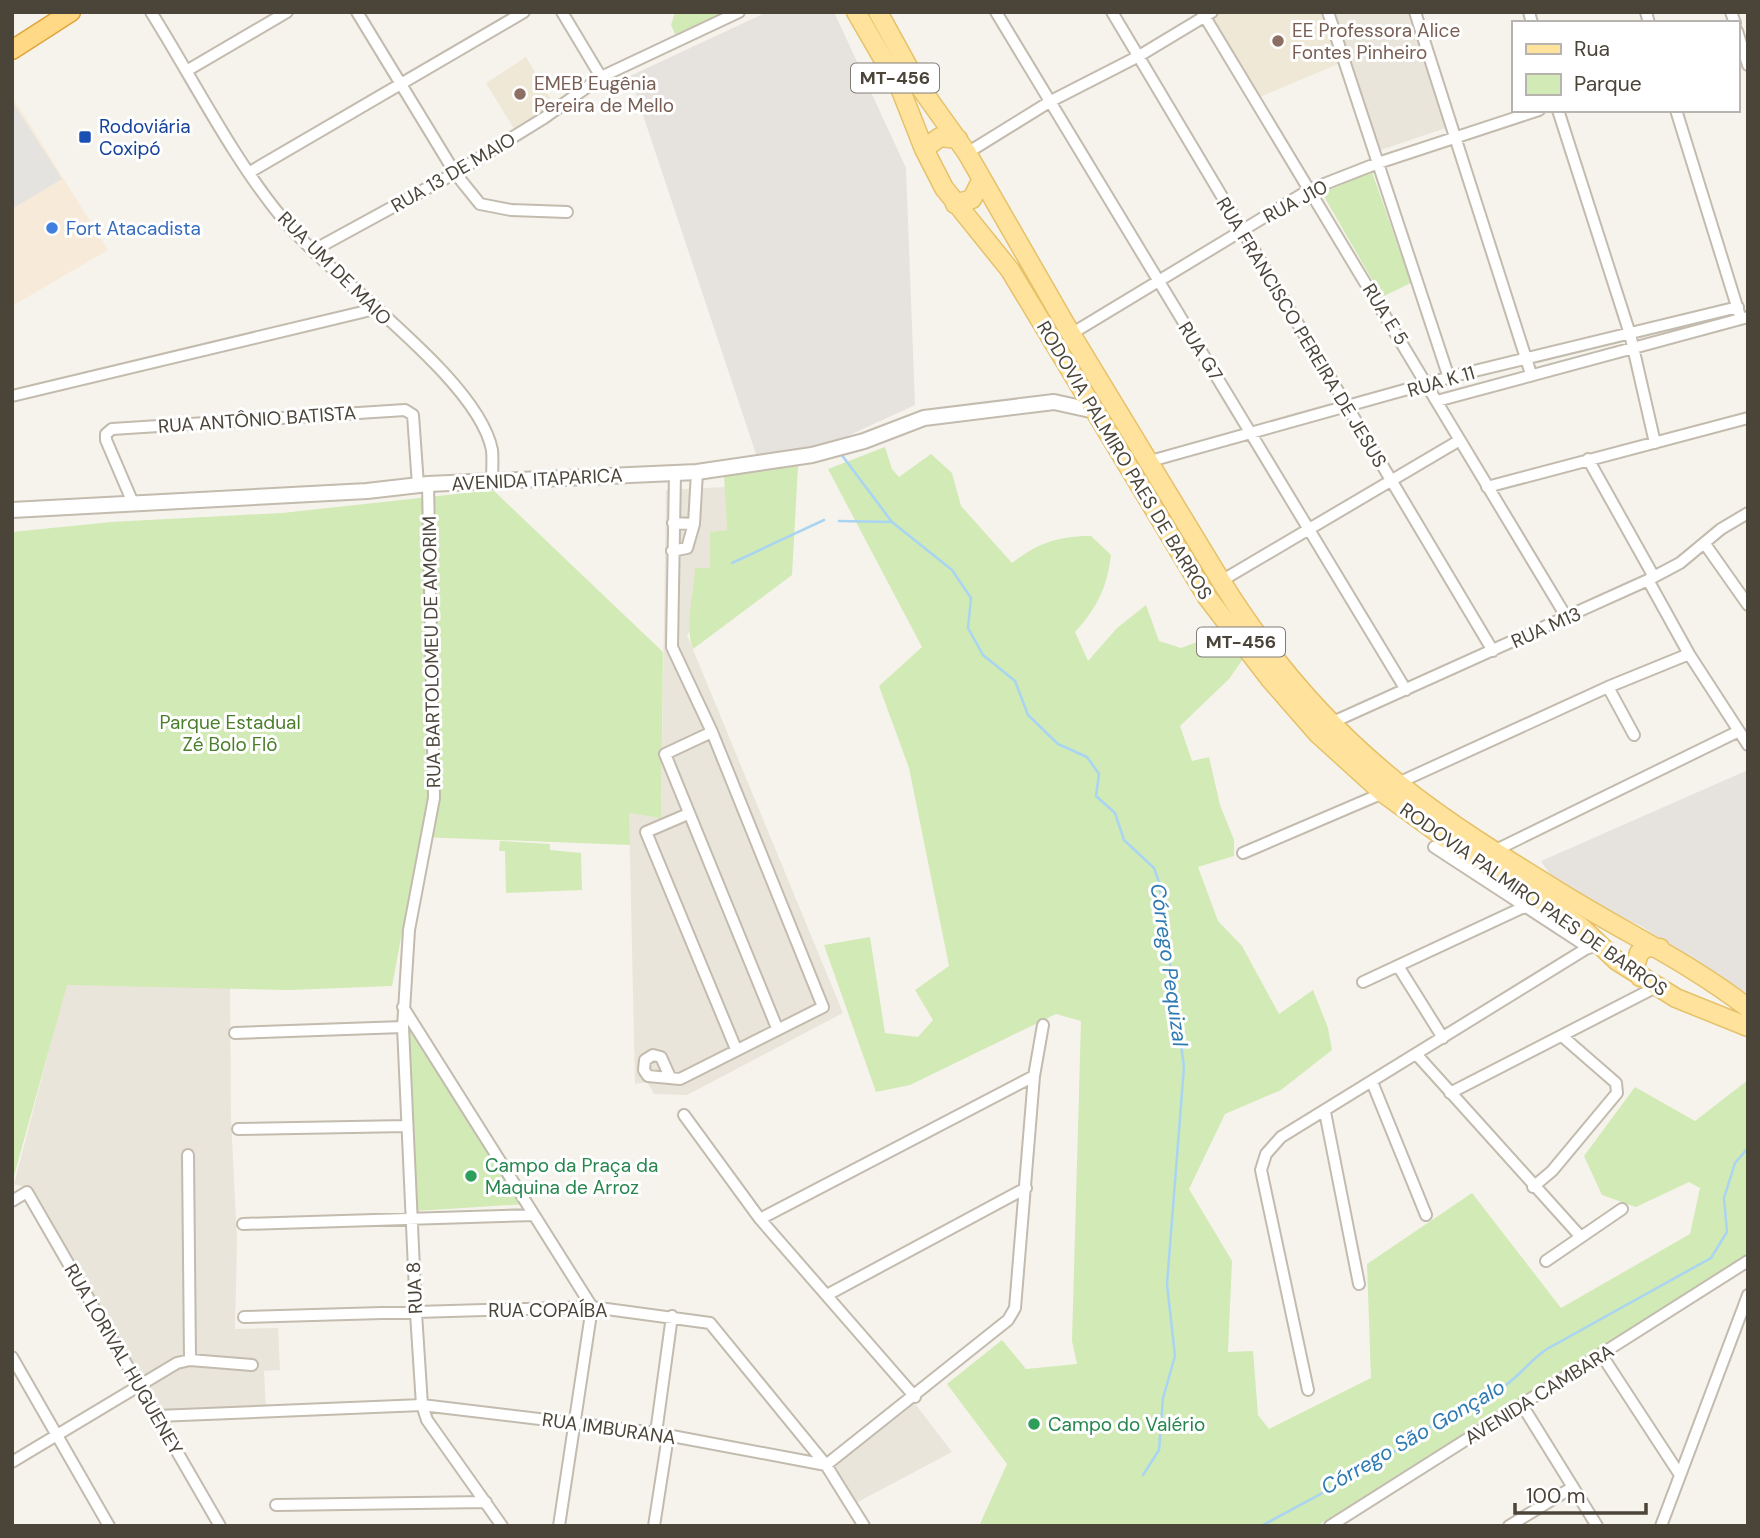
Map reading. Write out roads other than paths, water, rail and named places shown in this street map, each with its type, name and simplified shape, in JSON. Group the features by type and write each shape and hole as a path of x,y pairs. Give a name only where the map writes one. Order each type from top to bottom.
{"highway":[{"path":"12,35 51,12"},
{"path":"12,50 71,12"}],"main road":[{"name":"RODOVIA PALMIRO PAES DE BARROS","path":"856,12 900,88 924,149 955,204 1010,270 1207,597 1318,734 1391,788 1496,850 1578,903 1660,948 1748,1008"},
{"name":"RODOVIA PALMIRO PAES DE BARROS","path":"878,12 917,83 963,146 1147,463 1245,620 1284,670 1391,788 1445,838 1533,903 1656,987 1676,998 1748,1027"},
{"path":"924,149 940,137 963,146"},
{"path":"955,204 972,199 982,179"},
{"path":"1640,977 1635,967 1639,953 1647,947 1660,948"},
{"path":"1676,998 1691,988 1692,968"}],"street":[{"name":"RUA UM DE MAIO","path":"151,12 250,172 283,219 454,384 479,418 492,450 492,482"},
{"path":"188,70 287,12"},
{"path":"357,12 455,173 480,204 511,210 567,212"},
{"path":"250,172 524,12"},
{"path":"562,12 601,77"},
{"name":"RUA 13 DE MAIO","path":"314,250 455,173 544,118 601,77 740,12"},
{"name":"RUA G7","path":"996,12 1157,283 1253,434 1406,690"},
{"name":"RUA FRANCISCO PEREIRA DE JESUS","path":"1112,12 1493,651"},
{"path":"1328,12 1449,378"},
{"path":"1415,12 1531,374"},
{"path":"963,146 1139,56 1206,13"},
{"name":"RUA E 5","path":"1206,13 1309,190 1429,385 1567,618"},
{"path":"1742,45 1748,65"},
{"name":"RUA J10","path":"1071,334 1309,190 1378,163 1533,112"},
{"path":"1559,112 1630,334 1654,443"},
{"path":"1677,112 1742,314"},
{"path":"12,396 375,309"},
{"name":"RUA K 11","path":"1147,463 1449,378 1630,334 1742,314"},
{"name":"RUA K 11","path":"1437,401 1742,314"},
{"path":"1054,402 1069,390 1074,375"},
{"name":"AVENIDA ITAPARICA","path":"12,510 367,491 423,484 698,472 812,455 864,441 924,418 1054,402 1096,411"},
{"name":"RUA ANTÔNIO BATISTA","path":"133,503 106,440 106,433 112,429 405,410 412,415 423,484"},
{"path":"1487,486 1748,418"},
{"path":"1220,581 1460,440"},
{"path":"1588,459 1689,654 1748,746"},
{"path":"670,1077 680,1079 823,1007 712,732 672,647 675,472"},
{"path":"673,551 687,548 694,524 698,472"},
{"name":"RUA BARTOLOMEU DE AMORIM","path":"403,1006 414,901 434,798 423,484"},
{"name":"RUA M13","path":"1333,722 1651,578 1680,563 1721,528 1748,513"},
{"path":"673,523 694,524"},
{"path":"1705,544 1748,605"},
{"path":"1243,853 1391,788 1608,687 1689,654"},
{"path":"1608,687 1634,735"},
{"path":"1496,850 1739,731"},
{"path":"712,732 665,754 777,1028"},
{"path":"688,814 646,832 736,1049"},
{"path":"1434,847 1533,903"},
{"path":"1363,982 1533,903"},
{"path":"1308,1390 1261,1170 1266,1154 1280,1137 1325,1112 1593,945"},
{"path":"1398,966 1443,1038"},
{"path":"1450,1093 1656,987"},
{"path":"403,1006 592,1307 559,1526"},
{"name":"RUA 8","path":"403,1006 422,1405 428,1420 502,1526"},
{"path":"826,1465 915,1397 1008,1320 1015,1308 1034,1076 1043,1025"},
{"path":"235,1033 402,1027"},
{"path":"1533,1187 1552,1171 1617,1093 1616,1083 1562,1037"},
{"path":"1417,1055 1533,1187 1580,1236"},
{"path":"760,1219 1034,1076"},
{"path":"1372,1083 1426,1215"},
{"path":"1325,1112 1359,1284"},
{"path":"684,1115 760,1219 915,1397"},
{"path":"238,1129 407,1126"},
{"path":"188,1155 190,1360"},
{"path":"827,1295 1026,1188"},
{"name":"RUA LORIVAL HUGUENEY","path":"12,1201 27,1192 220,1526"},
{"path":"1546,1261 1622,1209"},
{"path":"243,1224 534,1215"},
{"name":"AVENIDA CAMBARA","path":"1330,1526 1748,1261"},
{"path":"1661,1526 1748,1295"},
{"name":"RUA COPAÍBA","path":"244,1317 592,1307 710,1323 826,1465 864,1526"},
{"path":"654,1526 672,1316"},
{"path":"1601,1354 1680,1475"},
{"path":"12,1357 109,1526"},
{"path":"12,1462 177,1363 190,1360 252,1366"},
{"name":"RUA IMBURANA","path":"157,1416 422,1405 575,1421 662,1434 826,1465"},
{"path":"1522,1405 1597,1526"},
{"path":"1510,1526 1573,1487"},
{"path":"276,1505 486,1502"}],"waterway":[{"name":"Córrego Pequizal","path":"841,454 892,522 952,570 971,598 968,628 983,655 1015,681 1028,715 1058,744 1087,757 1099,774 1096,796 1115,813 1124,840 1154,868 1159,882 1184,1067 1167,1284 1175,1356 1163,1398 1159,1450 1143,1475"},
{"name":"Córrego Pequizal","path":"732,563 824,520"},
{"name":"Córrego Pequizal","path":"839,521 892,522"},
{"name":"Córrego São Gonçalo","path":"1261,1526 1383,1459 1423,1431 1493,1393 1509,1383 1547,1349 1711,1258 1727,1232 1724,1198 1735,1163 1748,1148"}],"place":[{"name":"EE Professora Alice Fontes Pinheiro","path":"1278,41"},
{"name":"EMEB Eugênia Pereira de Mello","path":"520,94"},
{"name":"Rodoviária Coxipó","path":"85,137"},
{"name":"Fort Atacadista","path":"52,228"},
{"name":"Campo da Praça da Maquina de Arroz","path":"471,1176"},
{"name":"Campo do Valério","path":"1034,1424"}],"park label":[{"name":"Parque Estadual Zé Bolo Flô","path":"230,733"}]}
